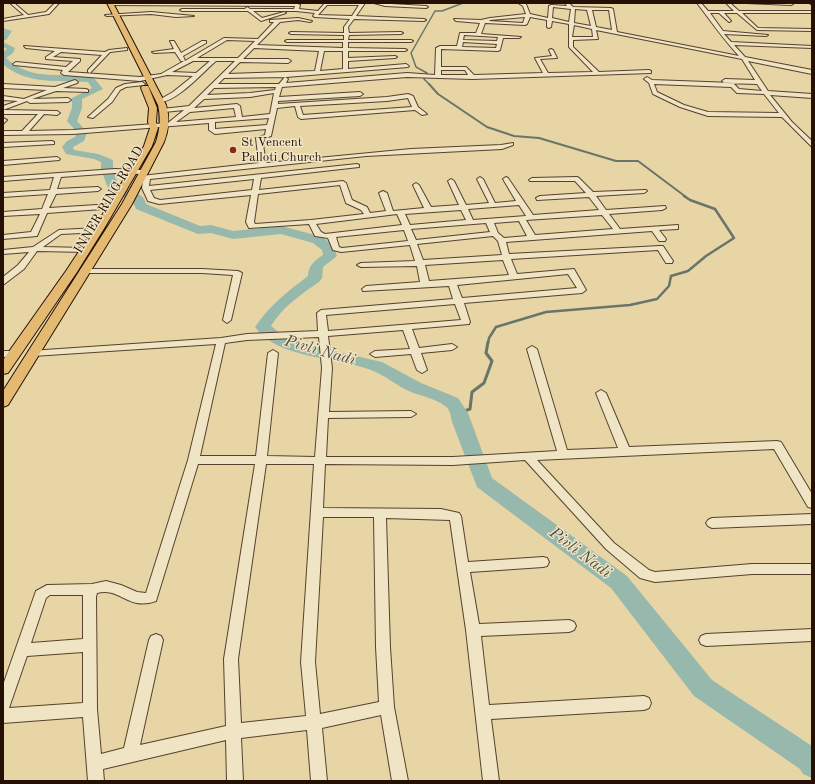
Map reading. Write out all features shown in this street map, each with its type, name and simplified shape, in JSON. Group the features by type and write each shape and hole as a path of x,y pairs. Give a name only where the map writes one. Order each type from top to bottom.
{"highway":[{"name":"INNER RING ROAD","path":"3,370 8,354 85,250 98,230 119,203 135,189 168,124 161,101 110,4"},
{"name":"INNER RING ROAD","path":"3,402 84,271 119,203 124,187 141,175 154,128 152,122 153,108 141,81 103,7"}],"street":[{"path":"12,3 27,16"},
{"path":"3,20 47,13 57,3"},
{"path":"301,33 327,3 362,4"},
{"path":"376,3 383,12 402,20 424,20"},
{"path":"456,20 525,24 528,15 525,5 520,3"},
{"path":"699,3 743,58 766,93 812,145"},
{"path":"728,3 757,29 812,30"},
{"path":"745,17 808,17 790,4 748,3"},
{"path":"110,4 298,4"},
{"path":"242,4 261,20 266,19 291,24 319,22"},
{"path":"266,19 294,10 298,4"},
{"path":"346,71 346,27 362,4"},
{"path":"291,33 347,34 374,29 398,33 402,20 409,6"},
{"path":"182,10 294,10 317,14 353,17 409,6 426,7"},
{"path":"549,27 552,12 550,8 551,6 611,8 615,32 612,32"},
{"path":"571,7 571,47 597,73"},
{"path":"570,39 596,38 589,8"},
{"path":"218,15 221,9"},
{"path":"374,29 383,12"},
{"path":"707,12 812,12"},
{"path":"720,12 729,21"},
{"path":"107,15 151,13 176,15 256,15"},
{"path":"478,35 483,22 490,19 528,15 812,72"},
{"path":"168,124 190,109 278,21"},
{"path":"750,23 758,23"},
{"path":"280,47 287,41 291,33 291,24"},
{"path":"341,24 348,24"},
{"path":"474,28 488,28"},
{"path":"722,32 774,35 770,30"},
{"path":"793,30 798,36"},
{"path":"458,48 462,34 519,37"},
{"path":"438,76 438,49 458,48 498,50 502,36"},
{"path":"91,117 112,98 118,89 165,73 186,63 226,39 260,40"},
{"path":"778,39 786,46"},
{"path":"287,41 411,41"},
{"path":"460,41 499,43"},
{"path":"803,41 811,49"},
{"path":"172,42 186,63"},
{"path":"181,56 204,42"},
{"path":"730,43 811,49"},
{"path":"253,46 294,49 405,50"},
{"path":"26,47 106,54"},
{"path":"90,71 110,51 125,49"},
{"path":"263,160 259,138 268,136 276,99 286,75 290,53 294,49"},
{"path":"317,73 322,49"},
{"path":"371,49 371,58"},
{"path":"60,50 48,58 85,61"},
{"path":"154,52 176,50"},
{"path":"546,74 537,58 555,57 552,50"},
{"path":"181,56 192,59 287,63"},
{"path":"345,60 396,58"},
{"path":"78,60 67,69 64,74 141,81"},
{"path":"161,101 177,93 214,60"},
{"path":"91,61 98,62"},
{"path":"263,67 287,63"},
{"path":"16,64 67,69"},
{"path":"224,76 286,75 406,66"},
{"path":"35,74 48,67"},
{"path":"232,67 240,67"},
{"path":"438,68 466,69 473,77"},
{"path":"635,72 651,82 733,85 737,91 812,96"},
{"path":"214,86 280,87 407,75 473,77 649,72"},
{"path":"165,73 196,75"},
{"path":"698,84 698,80 759,82"},
{"path":"3,108 75,82"},
{"path":"651,82 655,93 682,106 708,114 784,115"},
{"path":"14,87 21,83"},
{"path":"3,86 86,91"},
{"path":"202,97 250,95 280,87"},
{"path":"276,99 360,94"},
{"path":"274,106 387,99 408,96 411,97 416,108 424,114"},
{"path":"3,98 26,100 68,100"},
{"path":"297,105 301,117 299,124"},
{"path":"164,110 237,106 239,118"},
{"path":"301,117 416,108"},
{"path":"3,112 57,113"},
{"path":"24,133 42,112"},
{"path":"3,133 73,132 272,116"},
{"path":"212,120 212,130 215,132 270,126"},
{"path":"3,145 52,144"},
{"path":"3,179 102,172 141,175 263,160 502,146 511,144"},
{"path":"3,163 57,159"},
{"path":"145,188 357,166"},
{"path":"34,234 53,192 58,175"},
{"path":"141,175 145,188 151,199 159,202 342,183 349,201 364,209 368,215"},
{"path":"258,176 250,222 252,226 312,222 400,212 521,203"},
{"path":"480,179 494,205"},
{"path":"506,179 530,217"},
{"path":"532,180 577,179 591,194 618,231"},
{"path":"451,181 470,222"},
{"path":"416,185 429,210"},
{"path":"3,195 98,189"},
{"path":"540,198 644,191"},
{"path":"383,192 391,213"},
{"path":"3,214 119,203"},
{"path":"312,222 318,234 331,235 407,227 662,208"},
{"path":"400,212 414,243 425,284"},
{"path":"521,218 532,237"},
{"path":"489,221 499,237 514,276"},
{"path":"331,235 336,248 341,250 499,237 532,237 675,227"},
{"path":"654,229 662,239"},
{"path":"3,237 98,230"},
{"path":"3,282 7,274 21,267 35,249 59,232"},
{"path":"361,265 420,263 660,248 669,261"},
{"path":"3,252 35,249 85,250"},
{"path":"84,271 202,271 238,273 227,320"},
{"path":"319,781 315,722 308,662 327,368 321,313 582,290 571,271 452,283 366,289"},
{"path":"33,353 221,341 265,336 324,334 466,322 452,283"},
{"path":"407,327 422,370"},
{"path":"3,706 41,595 47,590 92,589 103,586 111,587 139,599 145,600 151,597 194,460 221,341"},
{"path":"375,354 452,347"},
{"path":"532,349 563,454"},
{"path":"235,781 231,659 260,469 273,353"},
{"path":"601,393 625,451"},
{"path":"324,415 411,414"},
{"path":"194,460 453,461 563,454 777,445 812,504"},
{"path":"527,456 610,546 645,574 654,577 752,569 812,569"},
{"path":"317,512 441,514 455,516 473,630 491,781"},
{"path":"380,514 383,647 388,708 400,781"},
{"path":"712,523 812,519"},
{"path":"464,567 543,562"},
{"path":"92,589 89,597 90,709 96,781"},
{"path":"473,630 569,626"},
{"path":"706,640 812,635"},
{"path":"130,755 156,640"},
{"path":"23,650 89,645"},
{"path":"483,712 644,703"},
{"path":"94,763 234,731 315,722 388,708"},
{"path":"3,716 90,709"}],"waterway":[{"path":"429,84 424,79 427,73 416,67 411,53 435,11 442,11 463,3"},
{"name":"Pivli Nadi","path":"3,30 8,31 3,38"},
{"name":"Pivli Nadi","path":"3,44 11,48 10,51 3,56"},
{"name":"Pivli Nadi","path":"3,59 22,73 32,76 91,80 98,89 77,98 77,108 72,121 82,132 80,139 71,143 67,147 70,152 98,157 107,161 107,170 114,190 133,196 139,200 140,206 198,230 211,229 233,235 281,230 318,240 328,249 330,256 317,267 315,278 293,294 279,307 267,320 263,327 276,338 306,350 376,366 415,387 452,402 459,413 484,482 619,582 703,688 809,760 812,765"},
{"path":"429,84 438,94 487,127 514,136 539,138 616,161 638,161 686,197"},
{"path":"488,343 489,338 496,327 546,312 630,305 657,299 669,286 671,276 688,271 706,256 734,238 715,209 690,200 684,196"},
{"path":"459,413 470,409 472,392 484,383 492,361 486,353 488,342"}],"place":[{"name":"St Vencent Palloti Church","path":"233,150"}]}
